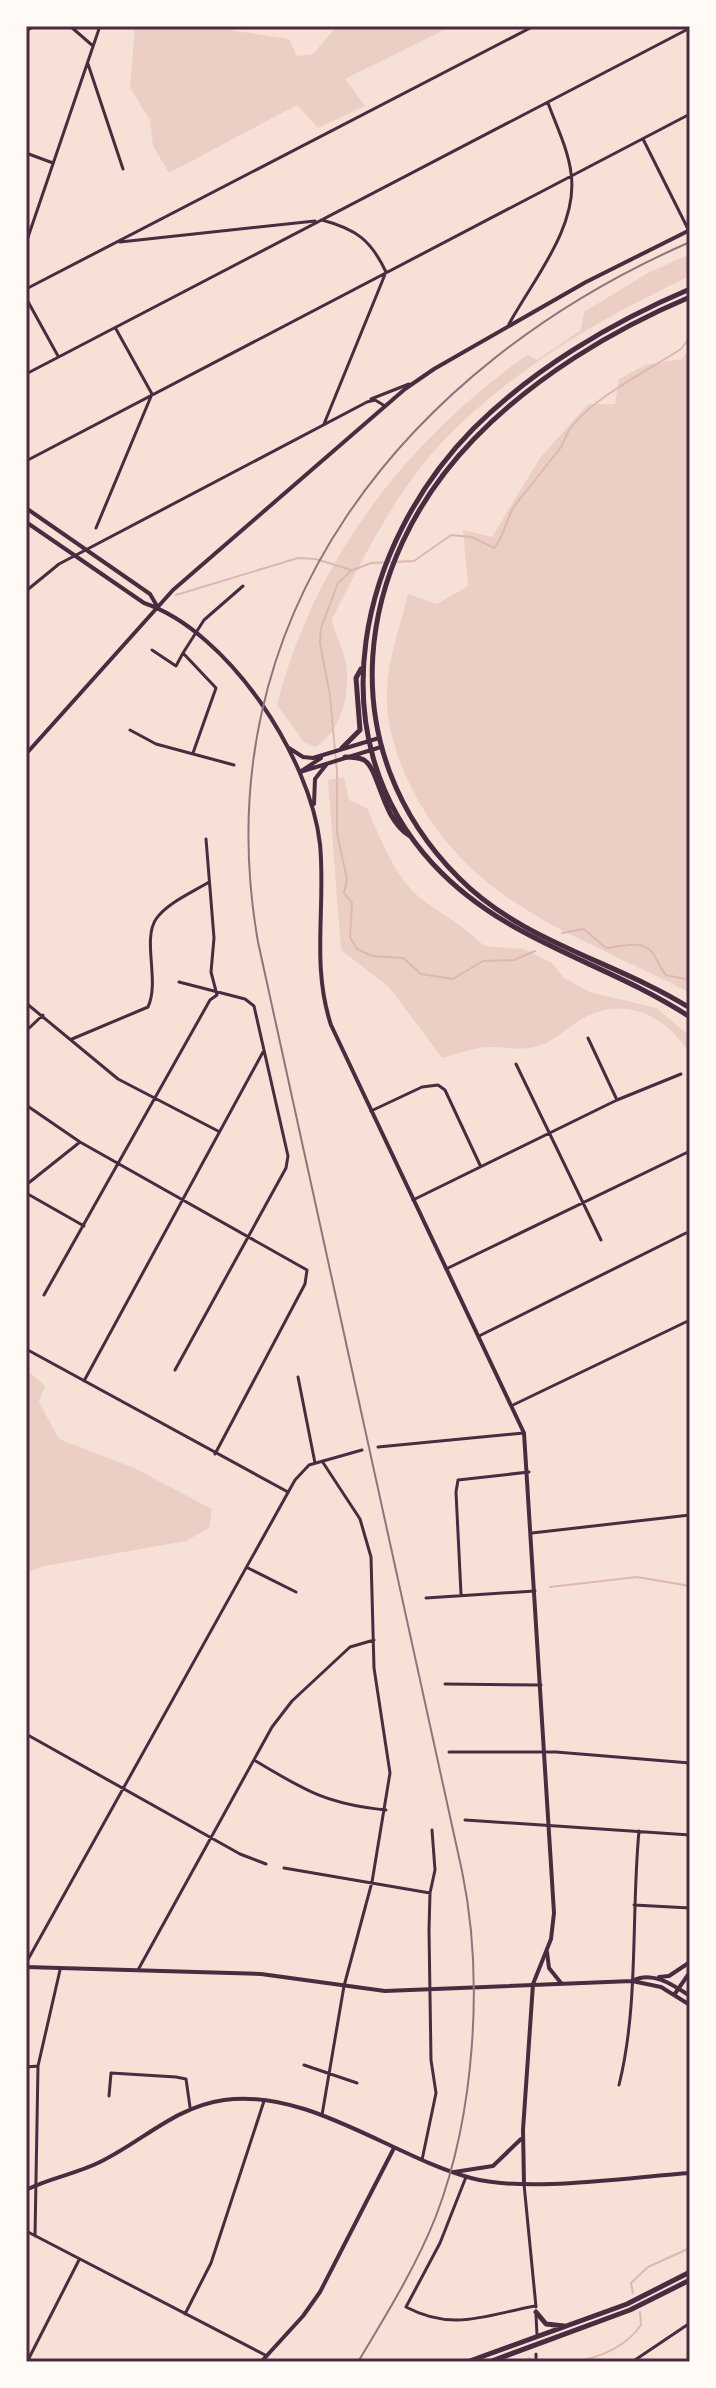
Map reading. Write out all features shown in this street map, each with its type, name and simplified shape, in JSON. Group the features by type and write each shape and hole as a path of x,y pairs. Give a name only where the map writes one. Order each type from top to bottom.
{"highway":[{"path":"690,289 578,348 491,413 456,447 426,485 389,554 372,649 372,697 381,747 412,819 439,857 473,892 523,926 654,987 690,1008"},
{"path":"690,297 591,349 503,412 445,473 386,572 368,619 362,668 368,741 385,792 411,837 459,889 507,926 639,988 690,1017"},
{"path":"342,748 359,732 356,678 362,668"},
{"path":"345,757 359,758 368,764 398,829 411,837"},
{"path":"645,2300 690,2272"},
{"path":"489,2362 690,2280"},
{"path":"467,2362 628,2307"},
{"path":"536,2309 546,2324 569,2326"},
{"path":"536,2354 537,2344"}],"street":[{"path":"26,31 34,26"},
{"path":"70,26 93,46"},
{"path":"26,243 100,26"},
{"path":"26,289 534,26"},
{"path":"674,27 674,36"},
{"path":"26,374 690,28"},
{"path":"88,64 123,169"},
{"path":"508,328 554,250 565,223 572,176 547,102"},
{"path":"26,461 690,114"},
{"path":"26,591 51,568 73,556 367,402 412,384 508,328 689,231 643,139"},
{"path":"26,153 53,163"},
{"path":"115,243 321,219 357,230 369,241 386,272"},
{"path":"324,424 386,272"},
{"path":"26,298 58,356"},
{"path":"116,329 152,394"},
{"path":"26,754 157,606 412,384"},
{"path":"96,528 152,394"},
{"path":"367,402 375,400 385,406"},
{"path":"26,508 150,594 157,606"},
{"path":"26,522 144,603 157,606 194,633 237,672 287,747 300,772 313,810 321,856 318,952 322,989 335,1036 524,1433 529,1472 554,1913 547,1952 533,1984 523,2137 537,2344"},
{"path":"152,650 176,666 204,620 243,586"},
{"path":"183,653 216,688 193,753"},
{"path":"130,730 156,744 234,765"},
{"path":"287,747 306,758 379,738"},
{"path":"300,772 381,747"},
{"path":"300,772 327,754"},
{"path":"313,810 315,779 328,763"},
{"path":"206,839 214,938 211,972 217,995"},
{"path":"72,1039 148,1007 153,995 154,923 164,911 209,882"},
{"path":"175,1370 288,1156 254,1006 245,999 217,995 179,982"},
{"path":"44,1295 153,1098 210,1000 217,995"},
{"path":"26,1003 118,1079 219,1132"},
{"path":"26,1031 43,1015"},
{"path":"588,1038 617,1100"},
{"path":"84,1381 263,1052"},
{"path":"516,1064 601,1240"},
{"path":"413,1200 617,1100 681,1074"},
{"path":"371,1111 422,1087 438,1085 445,1090 481,1166"},
{"path":"26,1105 80,1142 307,1270 305,1284 215,1454"},
{"path":"26,1185 80,1142"},
{"path":"446,1269 690,1151"},
{"path":"26,1193 84,1226"},
{"path":"479,1336 686,1233"},
{"path":"513,1405 690,1320"},
{"path":"26,1349 288,1492"},
{"path":"298,1377 315,1463"},
{"path":"378,1447 524,1433"},
{"path":"362,1450 304,1468 288,1492 26,1965 60,1969 261,1974 381,1991 632,1981 669,1976 690,1962"},
{"path":"322,1461 360,1519 371,1557 375,1681 390,1755 386,1810 372,1882 344,1986 322,2116"},
{"path":"461,1594 458,1480 529,1472"},
{"path":"532,1533 690,1515"},
{"path":"248,1568 296,1592"},
{"path":"426,1598 535,1591"},
{"path":"138,1970 254,1760 292,1701 350,1647 374,1640"},
{"path":"445,1684 541,1685"},
{"path":"26,1734 210,1838 266,1864"},
{"path":"449,1752 545,1751 690,1763"},
{"path":"254,1760 310,1794 332,1802 386,1810"},
{"path":"465,1820 690,1835"},
{"path":"422,2160 436,2093 431,2060 430,1893 435,1870 432,1830"},
{"path":"619,2085 627,2050 632,1981 632,1905 639,1831"},
{"path":"284,1868 430,1893"},
{"path":"632,1905 690,1908"},
{"path":"547,1952 549,1968 561,1983"},
{"path":"35,2236 38,2066 60,1969"},
{"path":"674,1995 690,1972"},
{"path":"653,1978 690,1996"},
{"path":"632,1981 674,1995 690,2005"},
{"path":"304,2065 357,2083"},
{"path":"26,2067 38,2066"},
{"path":"109,2096 111,2073 176,2077 186,2079 190,2107"},
{"path":"26,2190 80,2172 118,2153 190,2107 226,2100 264,2101 322,2116 464,2176 524,2184 690,2173"},
{"path":"185,2314 211,2263 264,2101"},
{"path":"454,2172 493,2166 523,2137"},
{"path":"261,2362 303,2316 320,2292 394,2148"},
{"path":"464,2176 440,2243 406,2307 429,2320 452,2322 536,2309"},
{"path":"26,2231 267,2356"},
{"path":"27,2362 79,2260"},
{"path":"632,2362 690,2323"},
{"path":"536,2354 536,2362"}],"shaded area":[{"path":"135,26 202,26 289,39 297,56 313,54 337,26 452,26 345,79 365,106 318,128 297,105 169,173 153,146 150,120 130,88"},
{"path":"690,254 690,276 592,327 530,367 446,438 412,478 383,524 332,619 346,661 347,689 340,717 334,729 315,747 304,742 277,705 293,652 340,553 404,465 483,389 527,355 537,360 581,330 584,312 648,273"},
{"path":"690,347 690,993 530,912 494,888 462,859 434,825 409,783 392,738 387,701 390,665 408,594 437,604 468,586 463,530 492,537 540,458 588,404 615,404 619,379 646,365 682,359"},
{"path":"344,777 349,800 367,808 383,845 413,892 484,946 524,949 552,963 564,978 590,992 656,1008 690,1036 690,1054 680,1040 656,1019 628,1009 612,1009 580,1020 539,1046 520,1049 484,1047 442,1058 389,987 341,950 328,780"},
{"path":"26,1369 45,1386 39,1402 59,1439 134,1468 212,1509 209,1528 186,1541 45,1566 26,1573"}],"waterway":[{"path":"535,951 514,960 483,961 453,979 421,974 403,958 372,956 357,949 350,937 352,903 344,893 347,879 337,833 337,772 330,696 320,643 321,628 338,583 351,571 371,563 414,561 451,535 472,537 494,548 513,509 580,418 622,385 681,349 690,337"},
{"path":"176,595 298,558 316,559 351,570"},
{"path":"562,933 584,929 606,948 642,946 652,952 666,975 690,980"},
{"path":"550,1587 637,1577 690,1586"},
{"path":"633,2293 631,2283 648,2267 690,2248"},
{"path":"572,2362 601,2355 619,2346 641,2325 640,2312"},
{"path":"522,2362 530,2358"}],"railway":[{"path":"358,2362 419,2254 449,2176 460,2134 472,2045 473,1955 462,1871 258,942 249,824 262,713 295,611 346,517 413,433 495,358 588,294 690,242"}]}
